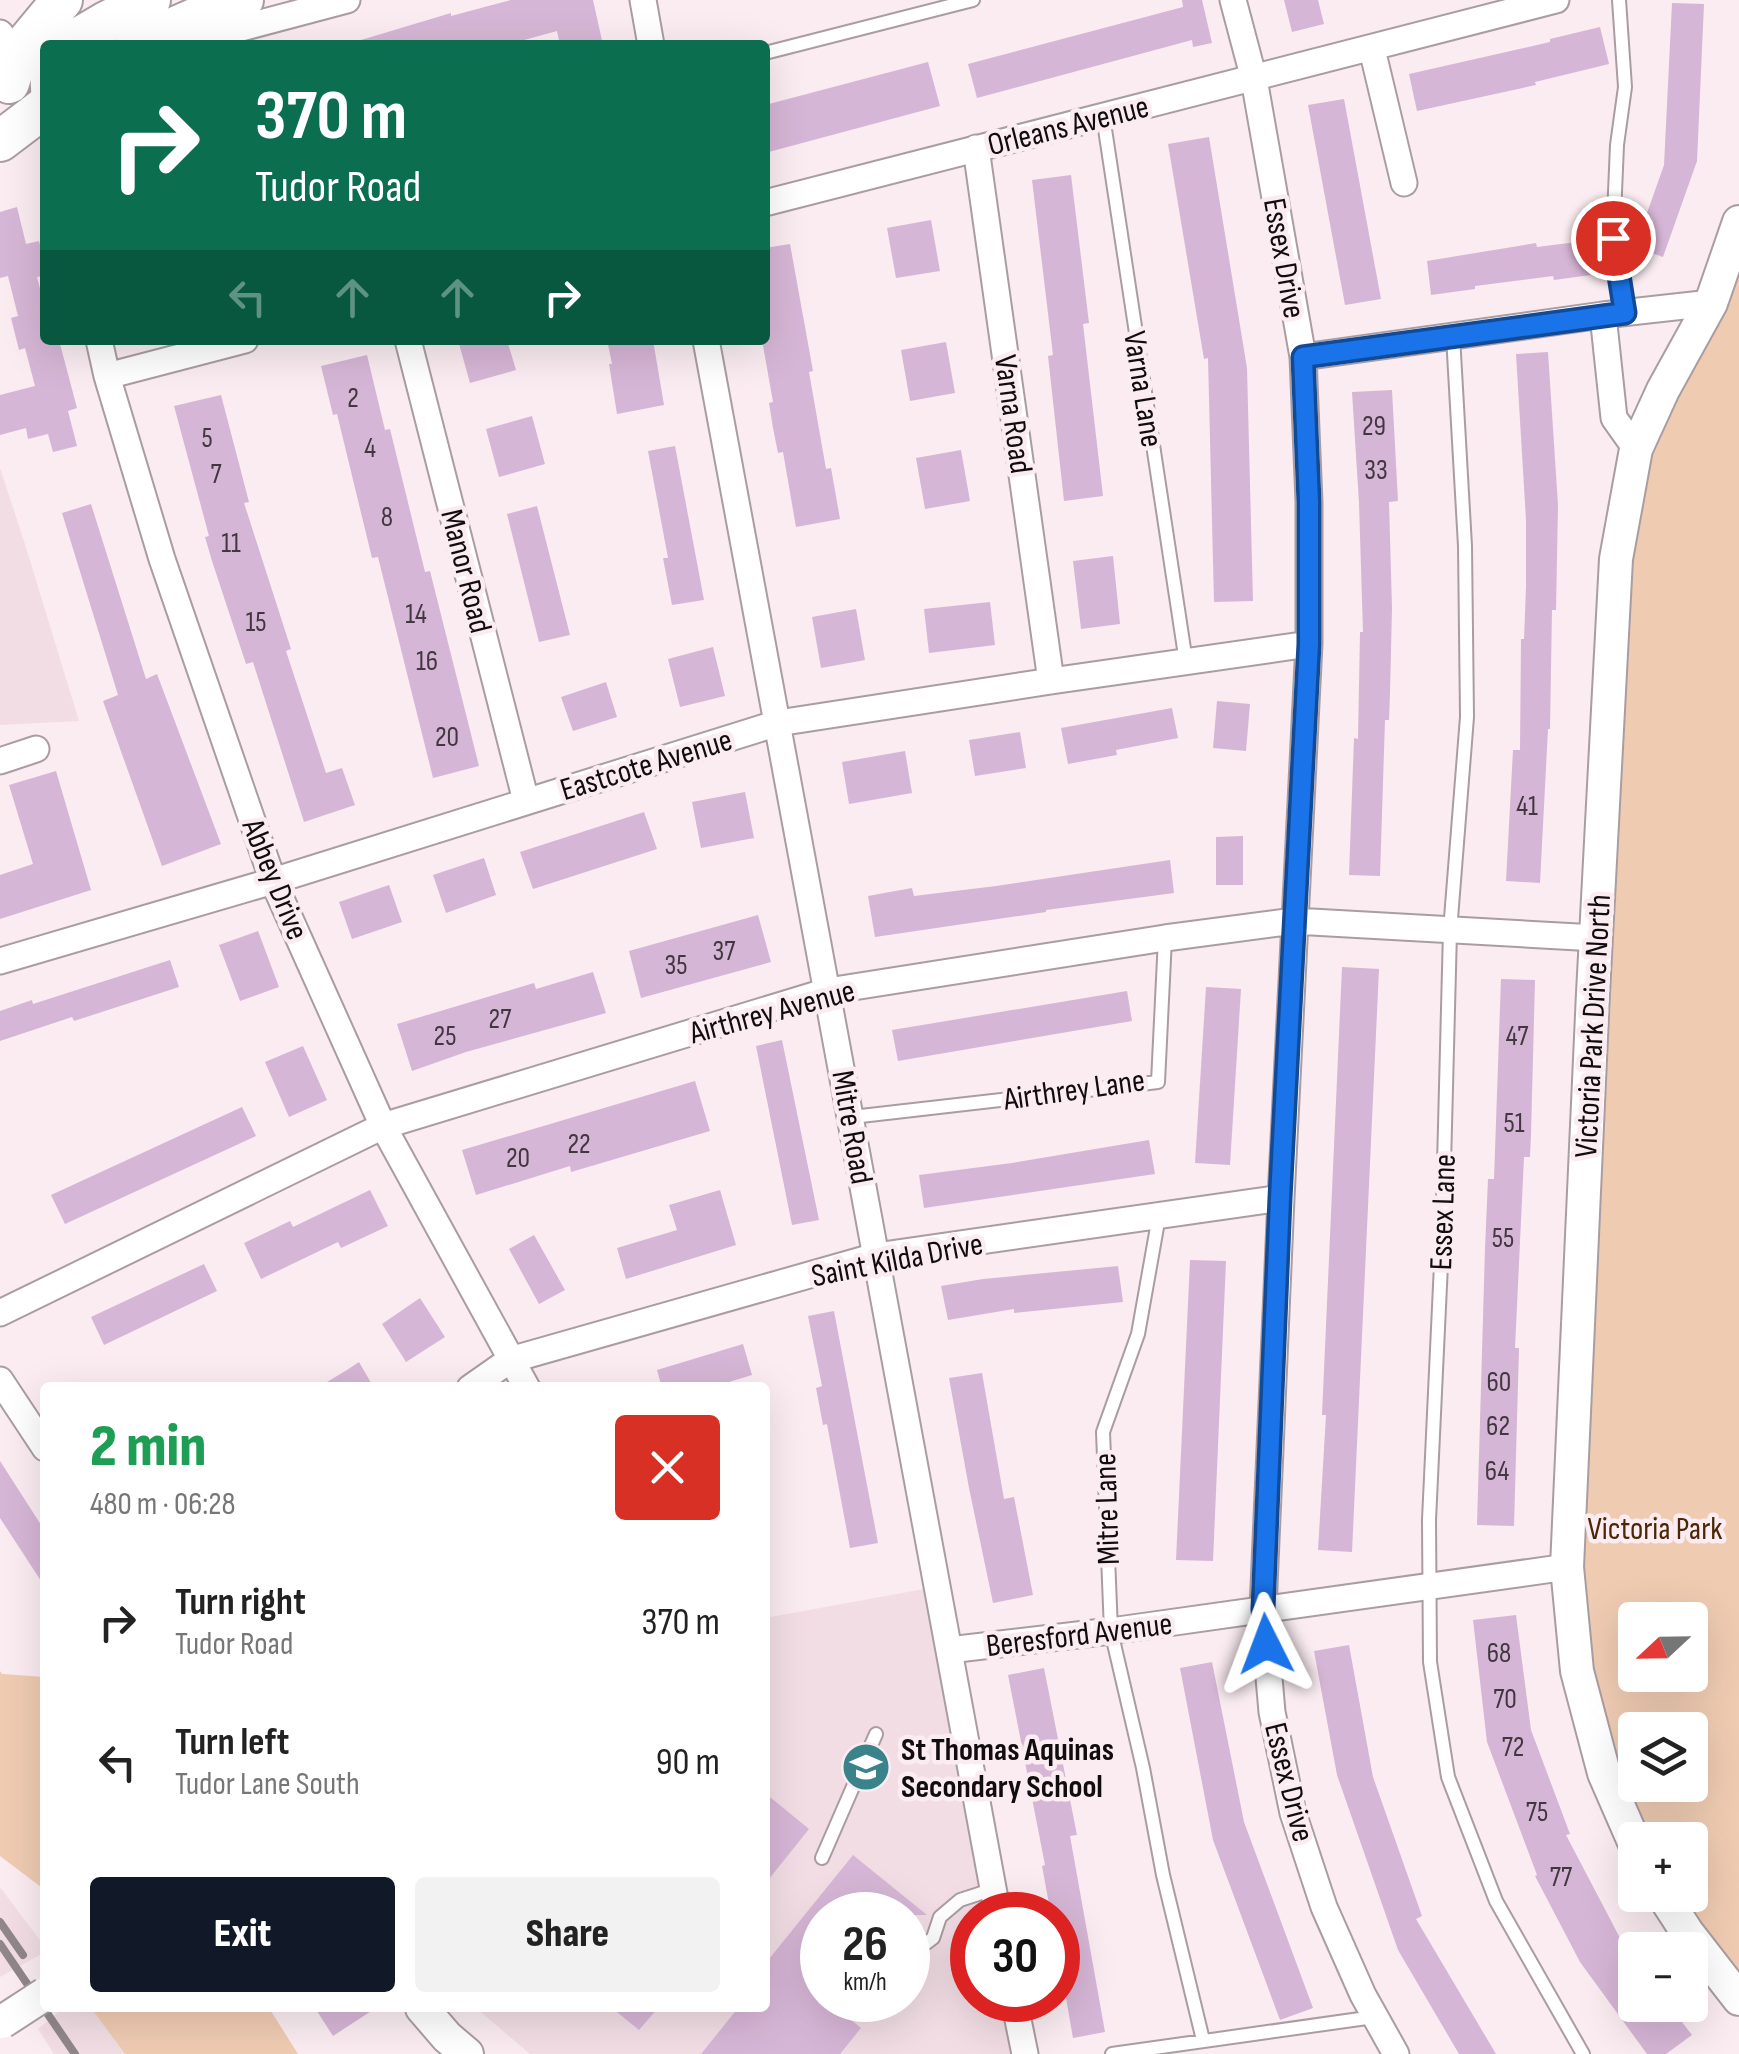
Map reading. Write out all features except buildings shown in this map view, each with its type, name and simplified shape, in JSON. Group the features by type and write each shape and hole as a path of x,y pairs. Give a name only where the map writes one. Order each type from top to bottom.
{"main road":[{"path":"114,28 150,0"},
{"path":"51,38 198,17 243,0"},
{"path":"4,88 18,53 40,43"},
{"path":"0,141 40,113"}],"street":[{"path":"200,39 346,0"},
{"path":"643,0 650,40"},
{"name":"Essex Drive","path":"1232,0 1254,79 1303,357 1309,502 1309,644 1263,1609 1272,1712 1294,1813 1324,1907 1374,2018 1396,2054"},
{"name":"Orleans Avenue","path":"770,202 1556,0"},
{"path":"1372,48 1404,182"},
{"name":"Varna Road","path":"976,148 1051,681"},
{"name":"Victoria Park Drive North","path":"1625,1822 1604,1773 1577,1671 1567,1567 1616,558 1636,448 1711,303 1739,222"},
{"path":"1303,357 1711,303"},
{"path":"1614,314 1614,418 1636,448"},
{"name":"Abbey Drive","path":"100,345 162,559 273,881 383,1126 523,1382"},
{"path":"107,376 226,345"},
{"name":"Manor Road","path":"409,345 526,801"},
{"name":"Mitre Road","path":"707,345 994,1892"},
{"name":"Eastcote Avenue","path":"0,961 273,881 778,723 1309,644"},
{"path":"0,761 36,748"},
{"name":"Airthrey Avenue","path":"0,1313 383,1126 828,991 1294,921 1596,938"},
{"name":"Saint Kilda Drive","path":"479,1382 510,1360 876,1256 1280,1198"},
{"path":"0,1380 40,1440"},
{"name":"Beresford Avenue","path":"948,1650 1567,1567"},
{"path":"1674,1912 1739,1998"},
{"path":"1,2023 40,1997"},
{"path":"426,2012 467,2054"},
{"path":"1018,2022 1025,2054"}],"lane":[{"path":"770,52 974,0"},
{"path":"1614,314 1617,145 1625,87 1619,0"},
{"name":"Varna Lane","path":"1103,116 1186,662"},
{"name":"Essex Lane","path":"1453,336 1464,546 1467,718 1450,930 1428,1588 1430,1662 1448,1777 1496,1901 1583,2054"},
{"name":"Airthrey Lane","path":"852,1117 1158,1082 1165,938"},
{"name":"Mitre Lane","path":"1160,1216 1138,1334 1103,1432 1111,1631 1203,2040"},
{"path":"822,1858 876,1734"},
{"path":"930,1941 940,1917 950,1908"},
{"path":"1112,2054 1374,2018"}],"shaded area":[{"path":"0,468 24,541 79,721 0,725"},
{"name":"St Thomas Aquinas Secondary School","path":"935,1587 990,1892 950,1892 950,2022 1013,2022 1019,2054 530,2054 481,2012 770,2012 770,1617"},
{"path":"0,1887 40,1940 40,1955 0,1977"},
{"path":"58,2012 94,2012 125,2054 54,2054 38,2029"}],"green space":[{"name":"Victoria Park","path":"1739,222 1739,1999 1708,1957 1708,1932 1690,1932 1675,1912 1708,1912 1708,1822 1631,1822 1626,1802 1708,1802 1708,1712 1618,1712 1618,1772 1567,1567 1636,449"},
{"path":"0,1671 40,1677 40,1886 0,1856"},
{"path":"94,2012 272,2012 298,2054 125,2054"}],"railway":[{"path":"0,1922 23,1955"},
{"path":"0,1944 40,2003"},
{"path":"46,2012 75,2054"}],"place":[{"name":"St Thomas Aquinas Secondary School","path":"866,1767"}],"route":[{"path":"1266,1644 1263,1609 1280,1198 1309,644 1303,357 1625,313 1613,238"}]}
